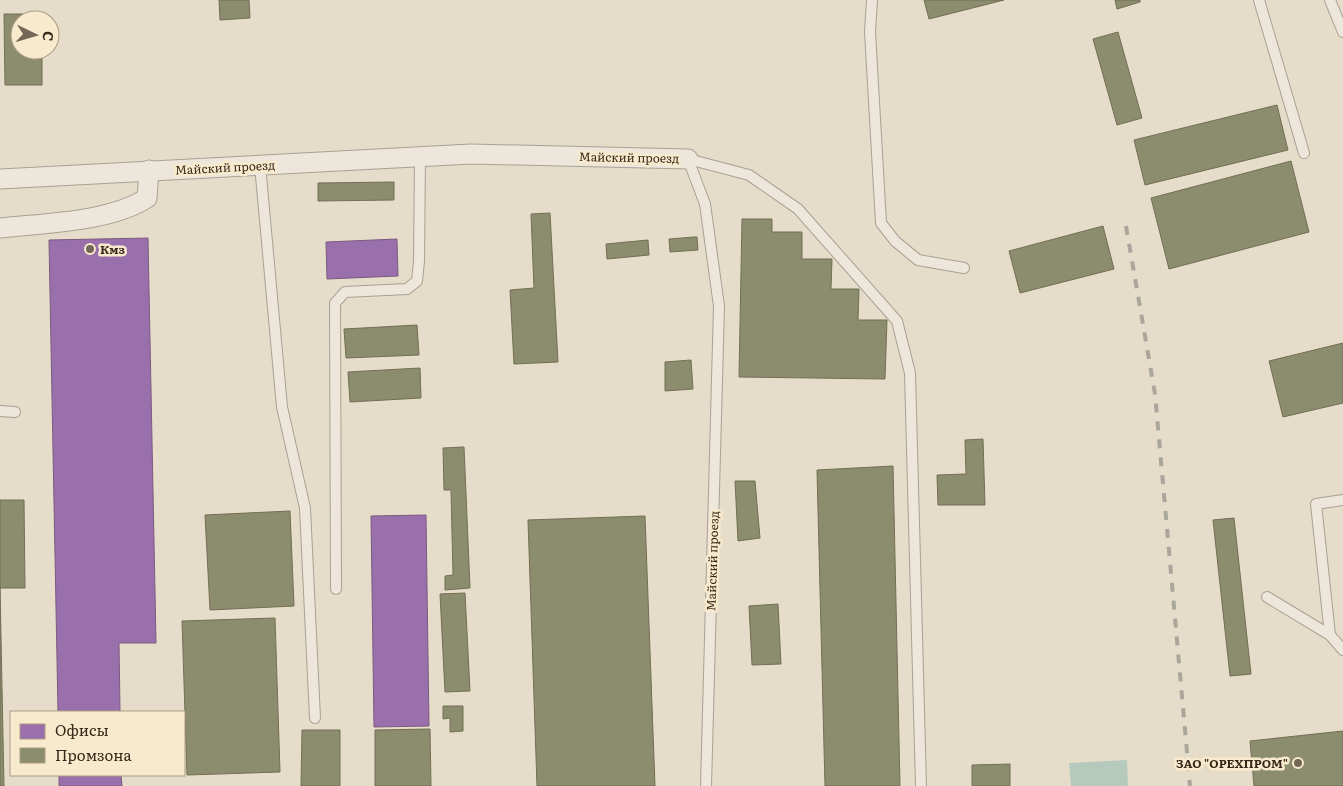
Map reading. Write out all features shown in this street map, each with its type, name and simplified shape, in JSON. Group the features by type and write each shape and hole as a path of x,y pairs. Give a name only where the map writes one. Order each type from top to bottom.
{"street":[{"name":"Майский проезд","path":"0,179 471,154 688,159"},
{"path":"0,228 114,214 133,208 148,198 149,170"}],"lane":[{"path":"872,0 870,32 881,223 896,241 918,260 964,268"},
{"path":"1259,0 1304,153"},
{"path":"1330,0 1343,32"},
{"path":"336,590 335,303 346,292 407,289 417,281 419,261 420,157"},
{"path":"688,159 749,176 798,209 897,321 910,373 921,786"},
{"name":"Майский проезд","path":"688,159 705,204 719,306 706,786"},
{"path":"260,165 282,407 306,508 315,718"},
{"path":"0,411 15,412"},
{"path":"1330,635 1316,504 1343,500"},
{"path":"1267,597 1330,635 1343,650"}],"shaded area":[{"path":"1127,760 1128,786 1071,786 1069,763"}],"building: Офисы":[{"path":"148,238 156,643 119,643 120,711 58,711 49,240"},
{"path":"397,239 398,276 327,279 326,242"},
{"path":"426,515 429,726 374,727 371,516"},
{"path":"59,776 121,776 122,786 59,786"}],"building: Промзона":[{"path":"219,0 249,0 250,18 220,20"},
{"path":"924,0 1004,0 929,19"},
{"path":"1115,0 1140,0 1140,2 1117,9"},
{"path":"4,14 10,14 10,60 42,60 42,85 5,85"},
{"path":"1118,32 1142,118 1117,125 1093,39"},
{"path":"1277,105 1288,150 1145,185 1134,140"},
{"path":"1291,161 1309,232 1169,269 1151,198"},
{"path":"394,182 394,200 318,201 318,183"},
{"path":"550,213 558,362 514,364 510,290 534,288 531,214"},
{"path":"742,219 772,219 772,232 802,232 802,259 832,259 831,289 859,289 858,320 887,320 885,379 739,377"},
{"path":"1103,226 1114,269 1020,293 1009,251"},
{"path":"697,237 698,250 670,252 669,239"},
{"path":"648,240 649,255 607,259 606,244"},
{"path":"417,325 419,355 346,358 344,329"},
{"path":"1343,343 1343,403 1283,417 1269,361"},
{"path":"691,360 693,389 665,391 665,362"},
{"path":"420,368 421,398 350,402 348,372"},
{"path":"983,439 985,505 938,505 937,475 966,474 965,440"},
{"path":"464,447 470,588 445,590 445,576 453,575 451,490 444,490 443,448"},
{"path":"893,466 900,786 825,786 817,470"},
{"path":"735,481 755,481 760,538 738,541"},
{"path":"0,500 24,500 25,588 0,588"},
{"path":"290,511 294,606 210,610 205,515"},
{"path":"645,516 655,786 537,786 528,520"},
{"path":"1234,518 1251,674 1230,676 1213,520"},
{"path":"0,588 4,786 0,786"},
{"path":"465,593 470,691 445,692 440,594"},
{"path":"778,604 781,664 752,665 749,606"},
{"path":"275,618 280,772 187,775 182,621"},
{"path":"443,706 463,706 463,731 450,732 450,718 443,719"},
{"path":"430,729 431,786 375,786 375,730"},
{"path":"302,730 340,730 340,786 301,786"},
{"name":"ЗАО \"ОРЕХПРОМ\"","path":"1343,731 1343,786 1254,786 1250,741"},
{"path":"1010,764 1010,786 972,786 972,765"}],"railway":[{"path":"1126,226 1155,394 1190,786"}],"place":[{"name":"Кмз","path":"90,249"},
{"name":"ЗАО \"ОРЕХПРОМ\"","path":"1298,763"}]}
